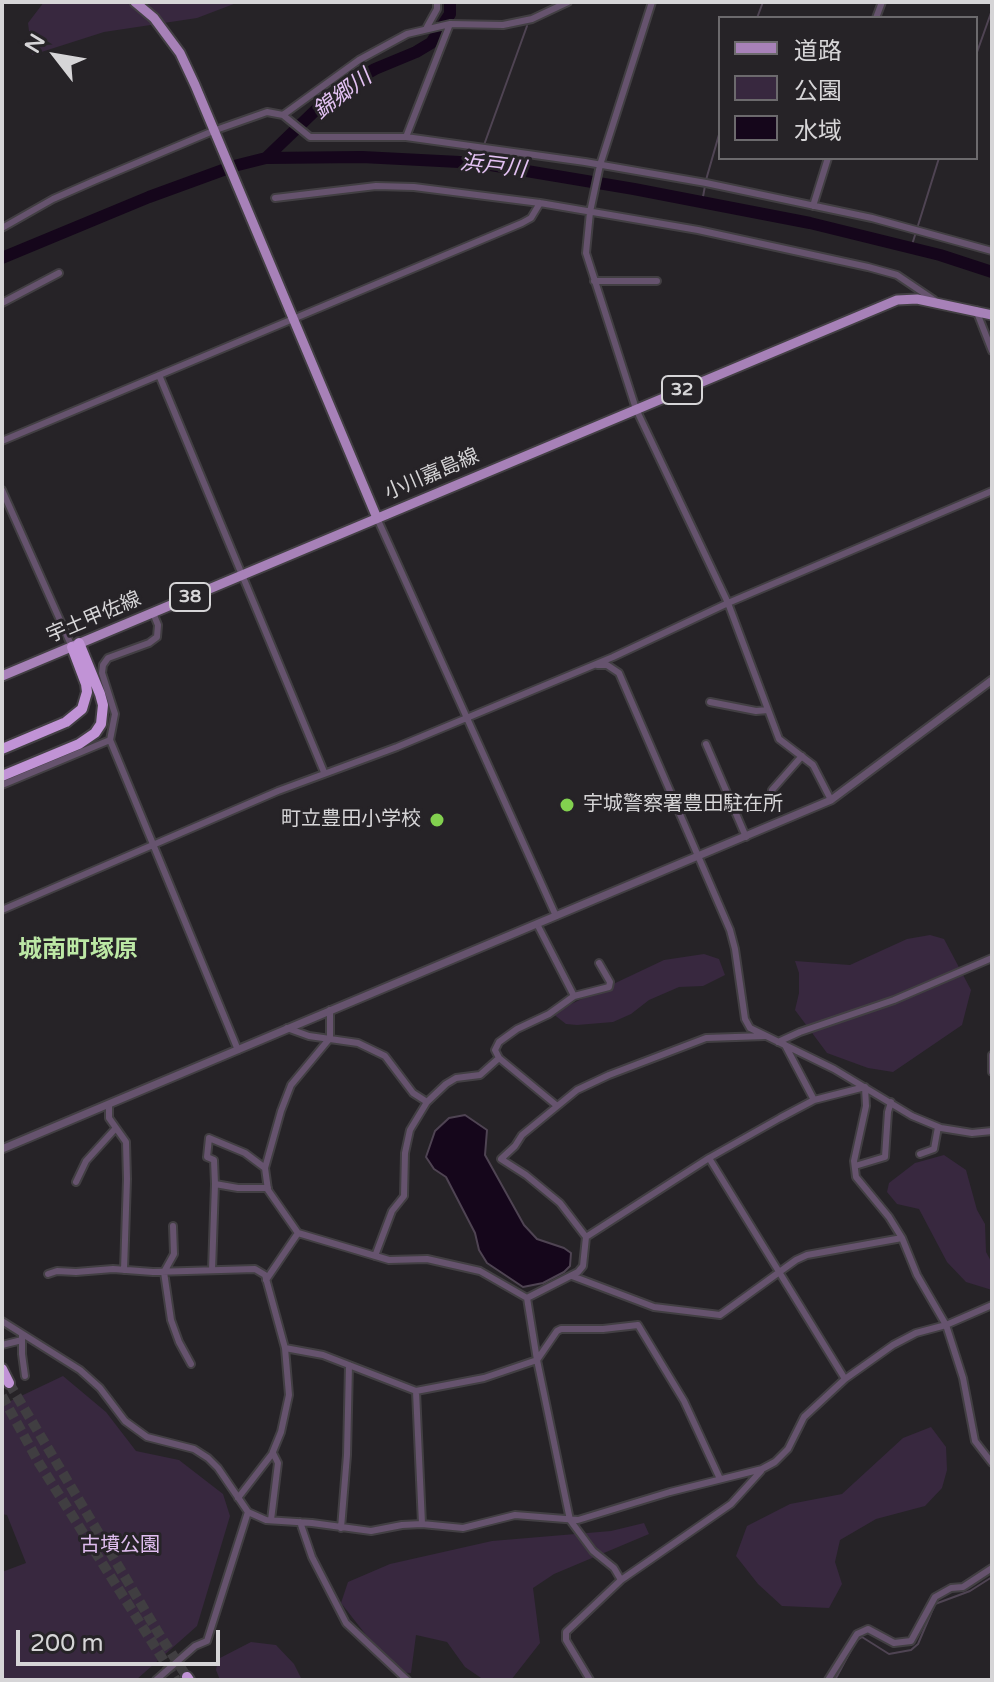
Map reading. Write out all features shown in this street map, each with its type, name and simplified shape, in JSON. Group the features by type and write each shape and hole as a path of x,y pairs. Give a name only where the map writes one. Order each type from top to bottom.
{"highway":[{"path":"2,749 66,722 82,709 87,692 76,645"},
{"path":"2,776 79,744 95,733 101,724 103,705 100,694 76,645"},
{"path":"2,1369 9,1383"}],"main road":[{"name":"小川嘉島線","path":"135,2 154,18 180,53 377,518 897,300 907,298 937,302 992,315"},
{"name":"宇土甲佐線","path":"2,676 377,518"}],"street":[{"path":"427,27 437,2"},
{"path":"285,116 380,47 427,27 503,25 532,19 568,2"},
{"path":"652,2 600,165 590,212 586,253 636,409 728,603 779,739 813,765 831,800"},
{"path":"406,137 450,24"},
{"path":"2,228 53,199 213,131 267,112 285,116 310,137 406,137 493,147 706,183 938,234 992,251"},
{"path":"813,206 827,160"},
{"path":"275,198 376,186 414,187 540,203 698,230 868,267 897,275 937,302"},
{"path":"2,441 522,223 531,218 540,203"},
{"path":"2,303 59,273"},
{"path":"594,281 657,281"},
{"path":"976,310 992,351"},
{"path":"159,375 324,772"},
{"path":"2,490 76,645"},
{"path":"2,910 324,772 397,747 594,665 728,603 992,491"},
{"path":"377,518 556,916"},
{"path":"153,613 158,625 157,637 108,658 103,665 102,673 115,714 110,740 238,1050"},
{"path":"594,665 607,665 619,673 730,930 745,1019 750,1028 865,1087 912,1116 938,1127 972,1133 992,1131"},
{"path":"2,1149 831,800 992,680"},
{"path":"710,702 756,711 768,710"},
{"path":"2,785 110,740"},
{"path":"706,744 746,837"},
{"path":"772,790 802,756"},
{"path":"537,924 574,996"},
{"path":"782,1044 800,1032 894,1000 992,958"},
{"path":"556,1105 499,1058 495,1050 499,1042 517,1029 549,1014 574,996 609,987 610,982 599,963"},
{"path":"330,1010 330,1038 291,1085 265,1168 268,1188 298,1233 389,1260 427,1259 480,1271 527,1298"},
{"path":"287,1028 309,1036 358,1043 385,1056 413,1093 427,1102"},
{"path":"527,1298 571,1276 583,1266 586,1237 560,1203 501,1159 522,1135 577,1090 609,1075 706,1038 765,1036"},
{"path":"782,1044 814,1100"},
{"path":"992,1055 992,1072"},
{"path":"375,1256 392,1211 404,1196 405,1153 410,1130 427,1102 446,1084 456,1078 480,1075 499,1058"},
{"path":"586,1237 709,1158 814,1100 865,1087"},
{"path":"865,1087 866,1106 855,1166 856,1177 902,1238 917,1275 946,1325 963,1378 975,1441 992,1463"},
{"path":"855,1166 885,1157 891,1102"},
{"path":"109,1105 109,1118 126,1142 124,1270"},
{"path":"920,1154 934,1149 938,1127"},
{"path":"76,1182 86,1161 115,1129"},
{"path":"212,1270 215,1184 214,1160 207,1157 209,1138 245,1153 265,1168"},
{"path":"709,1158 845,1379"},
{"path":"215,1184 268,1188"},
{"path":"173,1226 174,1254 164,1272 171,1320 191,1364"},
{"path":"266,1280 298,1233"},
{"path":"571,1276 654,1307 720,1315 807,1255 902,1238"},
{"path":"48,1274 57,1271 255,1269 265,1275 285,1348 289,1395 273,1453 238,1498"},
{"path":"527,1298 570,1520 586,1543 614,1568 621,1580"},
{"path":"2,1321 22,1337 80,1370 100,1388 125,1421 147,1437 194,1449 208,1458 248,1512 271,1520 371,1531 422,1524 463,1528 515,1515 589,1519 762,1469 788,1449 804,1417 845,1379 893,1345 916,1333 946,1325 992,1305"},
{"path":"285,1348 323,1355 416,1391 484,1378 537,1360 561,1329 638,1325 684,1401 720,1479"},
{"path":"3,1345 22,1337"},
{"path":"22,1337 25,1376"},
{"path":"341,1528 347,1455 349,1365"},
{"path":"416,1391 422,1524"},
{"path":"271,1520 278,1463 273,1453"},
{"path":"590,1680 566,1640 566,1632 621,1580 731,1504 762,1469"},
{"path":"156,1680 195,1646 207,1641 248,1512"},
{"path":"300,1522 312,1557 346,1623 407,1680"},
{"path":"828,1680 857,1634 868,1629 894,1643 906,1643 915,1636 935,1597 951,1588 963,1587 992,1568"}],"green space":[{"path":"44,2 239,2 197,18 104,32 32,55 28,23"},
{"path":"930,935 944,939 971,990 962,1025 893,1072 868,1068 827,1053 795,1010 799,973 795,961 850,965 907,939"},
{"path":"704,954 719,959 725,975 703,986 679,987 649,1000 631,1014 613,1022 566,1024 552,1013 664,960"},
{"path":"944,1155 966,1170 977,1210 985,1224 986,1252 992,1263 992,1290 966,1282 947,1262 919,1209 897,1204 887,1192 889,1183 915,1163"},
{"name":"古墳公園","path":"63,1376 106,1412 136,1451 179,1460 223,1494 230,1516 197,1626 136,1680 2,1680 2,1572 26,1563 7,1515 2,1514 2,1405"},
{"path":"931,1427 946,1447 947,1470 942,1488 925,1506 876,1519 840,1540 835,1562 842,1584 829,1608 782,1606 758,1584 736,1556 747,1526 790,1504 842,1494 903,1438"},
{"path":"644,1523 649,1534 554,1574 533,1588 540,1643 511,1680 484,1680 465,1667 447,1642 416,1635 411,1673 395,1672 341,1603 348,1582 390,1564 492,1541 611,1531"},
{"path":"251,1642 276,1645 294,1664 302,1680 220,1680 216,1670 218,1659"}],"water":[{"path":"465,1115 487,1130 485,1155 524,1225 537,1239 571,1253 570,1266 564,1272 543,1283 523,1287 487,1263 446,1177 434,1169 426,1157 435,1131 449,1118"}],"waterway":[{"name":"錦郷川","path":"266,158 321,105 354,81 431,43 450,14 450,2"},
{"path":"758,16 763,2"},
{"path":"978,49 992,10"},
{"path":"484,145 527,26"},
{"path":"706,180 718,138"},
{"path":"479,163 482,151"},
{"name":"浜戸川","path":"2,258 149,197 234,166 266,158 362,157 479,163 634,189 810,223 940,255 992,272"},
{"path":"911,248 938,160"},
{"path":"702,202 705,186"},
{"path":"835,1680 856,1641 862,1637 889,1654 911,1650 918,1644 935,1604 970,1591 992,1577"}],"tunnel":[{"path":"9,1383 187,1677"},
{"path":"2,1396 39,1463 176,1680"}],"place":[{"name":"宇城警察署豊田駐在所","path":"567,805"},
{"name":"町立豊田小学校","path":"437,820"}],"district":[{"name":"城南町塚原","path":"78,951"}]}
